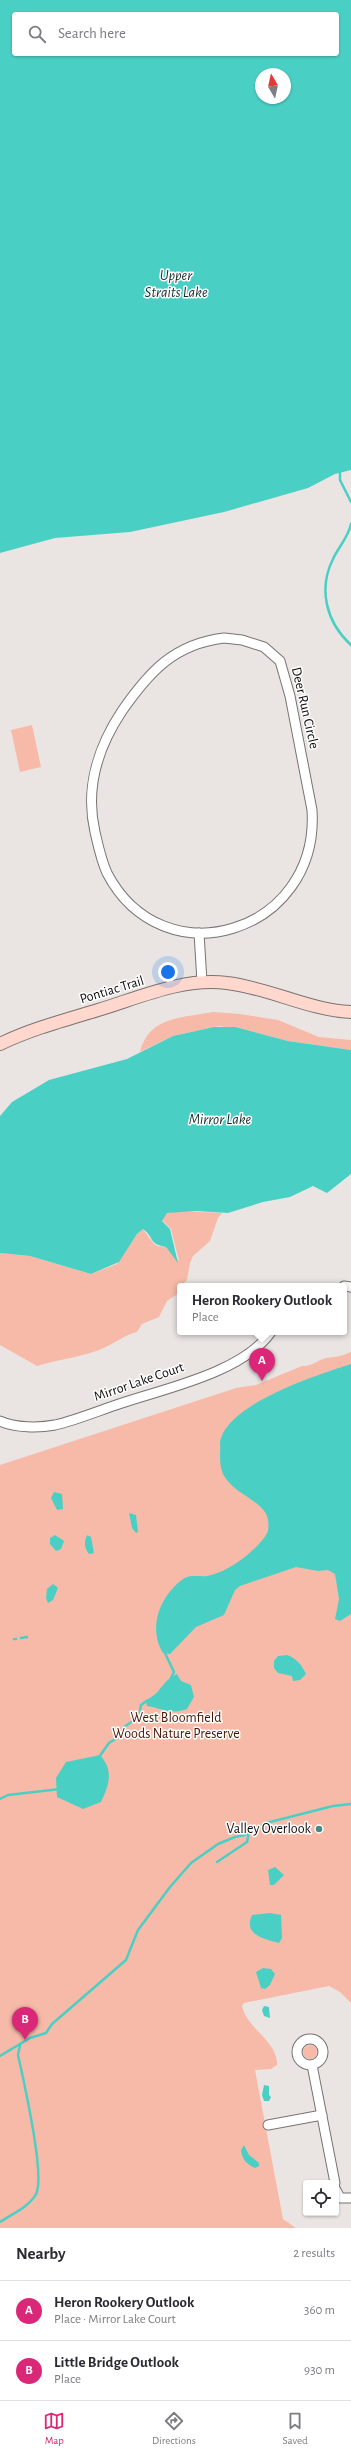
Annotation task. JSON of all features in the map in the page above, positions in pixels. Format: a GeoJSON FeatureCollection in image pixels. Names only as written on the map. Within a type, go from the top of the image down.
{"type":"FeatureCollection","features":[{"type":"Feature","properties":{"kind":"main road","name":"Pontiac Trail"},"geometry":{"type":"LineString","coordinates":[[0,1044],[26,1032],[184,985],[202,982],[227,983],[271,993],[316,1008],[351,1012]]}},
{"type":"Feature","properties":{"kind":"street","name":"Deer Run Circle"},"geometry":{"type":"LineString","coordinates":[[224,638],[242,640],[264,647],[280,661],[292,703],[312,810],[313,829],[310,848],[302,869],[293,885],[272,910],[254,921],[235,928],[199,933],[176,929],[154,920],[138,910],[120,892],[107,872],[99,851],[93,821],[93,790],[95,770],[102,746],[110,730],[132,697],[169,656],[204,640],[224,638]]}},
{"type":"Feature","properties":{"kind":"street"},"geometry":{"type":"LineString","coordinates":[[199,933],[202,982]]}},
{"type":"Feature","properties":{"kind":"street","name":"Mirror Lake Court"},"geometry":{"type":"LineString","coordinates":[[1,1423],[36,1426],[54,1425],[213,1372],[242,1358],[258,1347],[268,1335]]}},
{"type":"Feature","properties":{"kind":"street"},"geometry":{"type":"LineString","coordinates":[[312,2065],[334,2180]]}},
{"type":"Feature","properties":{"kind":"street"},"geometry":{"type":"LineString","coordinates":[[268,2125],[322,2115]]}},
{"type":"Feature","properties":{"kind":"street"},"geometry":{"type":"LineString","coordinates":[[339,2196],[340,2198],[351,2198]]}},
{"type":"Feature","properties":{"kind":"green space"},"geometry":{"type":"Polygon","coordinates":[[[32,725],[41,767],[20,772],[11,730],[32,725]]]}},
{"type":"Feature","properties":{"kind":"green space"},"geometry":{"type":"Polygon","coordinates":[[[213,1012],[240,1014],[278,1020],[319,1037],[351,1040],[351,1050],[288,1041],[246,1030],[219,1026],[173,1036],[140,1052],[144,1040],[151,1031],[159,1025],[179,1018],[213,1012]]]}},
{"type":"Feature","properties":{"kind":"green space"},"geometry":{"type":"Polygon","coordinates":[[[179,1211],[222,1213],[218,1218],[210,1241],[193,1256],[190,1263],[187,1280],[184,1283],[177,1283],[177,1294],[167,1301],[159,1317],[142,1324],[137,1332],[125,1336],[106,1347],[81,1356],[37,1366],[0,1345],[0,1253],[30,1256],[91,1274],[117,1264],[137,1234],[143,1229],[153,1243],[157,1246],[166,1247],[179,1261],[171,1229],[161,1219],[167,1213],[179,1211]]]}},
{"type":"Feature","properties":{"kind":"green space","name":"West Bloomfield Woods Nature Preserve"},"geometry":{"type":"Polygon","coordinates":[[[351,1352],[351,2003],[340,1992],[329,1986],[244,2003],[242,2006],[250,2022],[268,2042],[276,2057],[277,2065],[271,2069],[255,2070],[283,2219],[296,2228],[0,2228],[0,1465],[236,1388],[256,1385],[302,1366],[351,1352]]]}},
{"type":"Feature","properties":{"kind":"green space"},"geometry":{"type":"Polygon","coordinates":[[[307,2045],[313,2045],[317,2049],[317,2055],[313,2059],[307,2059],[303,2055],[303,2049],[307,2045]]]}},
{"type":"Feature","properties":{"kind":"water","name":"Upper Straits Lake"},"geometry":{"type":"Polygon","coordinates":[[[0,0],[351,0],[351,470],[335,474],[308,488],[224,512],[130,532],[55,538],[0,553],[0,0]]]}},
{"type":"Feature","properties":{"kind":"water","name":"Mirror Lake"},"geometry":{"type":"Polygon","coordinates":[[[214,1027],[235,1027],[288,1041],[351,1050],[351,1174],[327,1193],[313,1186],[290,1197],[263,1202],[228,1213],[196,1211],[167,1213],[162,1221],[170,1229],[178,1263],[166,1247],[156,1244],[143,1229],[137,1234],[119,1262],[91,1274],[30,1256],[0,1253],[0,1116],[12,1102],[49,1080],[127,1059],[173,1036],[214,1027]]]}},
{"type":"Feature","properties":{"kind":"water"},"geometry":{"type":"Polygon","coordinates":[[[351,1364],[351,1614],[340,1621],[335,1619],[339,1599],[335,1574],[328,1570],[318,1571],[296,1567],[240,1586],[235,1590],[224,1615],[196,1627],[170,1654],[163,1653],[158,1643],[156,1622],[168,1594],[186,1577],[215,1574],[240,1561],[261,1542],[268,1530],[268,1521],[265,1512],[255,1502],[232,1486],[223,1474],[220,1461],[220,1442],[229,1425],[242,1413],[258,1402],[278,1392],[318,1375],[351,1364]]]}},
{"type":"Feature","properties":{"kind":"water"},"geometry":{"type":"Polygon","coordinates":[[[54,1492],[62,1494],[63,1509],[57,1510],[51,1498],[54,1492]]]}},
{"type":"Feature","properties":{"kind":"water"},"geometry":{"type":"Polygon","coordinates":[[[129,1513],[136,1515],[138,1532],[136,1533],[132,1528],[129,1513]]]}},
{"type":"Feature","properties":{"kind":"water"},"geometry":{"type":"Polygon","coordinates":[[[55,1535],[64,1541],[61,1549],[56,1551],[50,1544],[50,1538],[55,1535]]]}},
{"type":"Feature","properties":{"kind":"water"},"geometry":{"type":"Polygon","coordinates":[[[87,1535],[91,1537],[94,1553],[89,1554],[85,1547],[87,1535]]]}},
{"type":"Feature","properties":{"kind":"water"},"geometry":{"type":"Polygon","coordinates":[[[53,1584],[58,1588],[53,1600],[48,1603],[46,1598],[47,1589],[53,1584]]]}},
{"type":"Feature","properties":{"kind":"water"},"geometry":{"type":"Polygon","coordinates":[[[287,1655],[301,1665],[306,1674],[300,1680],[293,1681],[292,1676],[278,1673],[274,1668],[274,1661],[278,1656],[287,1655]]]}},
{"type":"Feature","properties":{"kind":"water"},"geometry":{"type":"Polygon","coordinates":[[[177,1674],[181,1681],[191,1685],[194,1697],[187,1709],[181,1711],[167,1711],[147,1706],[146,1701],[156,1693],[168,1679],[177,1674]]]}},
{"type":"Feature","properties":{"kind":"water"},"geometry":{"type":"Polygon","coordinates":[[[100,1755],[109,1772],[108,1784],[101,1802],[83,1809],[57,1797],[56,1778],[66,1762],[100,1755]]]}},
{"type":"Feature","properties":{"kind":"water"},"geometry":{"type":"Polygon","coordinates":[[[275,1867],[284,1875],[274,1885],[270,1885],[268,1870],[275,1867]]]}},
{"type":"Feature","properties":{"kind":"water"},"geometry":{"type":"Polygon","coordinates":[[[270,1913],[281,1915],[282,1938],[279,1943],[261,1938],[253,1932],[250,1927],[252,1915],[270,1913]]]}},
{"type":"Feature","properties":{"kind":"water"},"geometry":{"type":"Polygon","coordinates":[[[263,1968],[271,1969],[275,1974],[270,1985],[265,1989],[261,1988],[256,1972],[263,1968]]]}},
{"type":"Feature","properties":{"kind":"water"},"geometry":{"type":"Polygon","coordinates":[[[264,2006],[269,2007],[270,2018],[264,2016],[262,2010],[264,2006]]]}},
{"type":"Feature","properties":{"kind":"water"},"geometry":{"type":"Polygon","coordinates":[[[264,2085],[269,2086],[269,2095],[271,2097],[269,2101],[264,2101],[262,2095],[264,2085]]]}},
{"type":"Feature","properties":{"kind":"water"},"geometry":{"type":"Polygon","coordinates":[[[244,2145],[249,2155],[259,2163],[259,2166],[255,2168],[245,2161],[241,2150],[244,2145]]]}},
{"type":"Feature","properties":{"kind":"waterway"},"geometry":{"type":"LineString","coordinates":[[340,472],[340,480],[351,502]]}},
{"type":"Feature","properties":{"kind":"waterway"},"geometry":{"type":"LineString","coordinates":[[351,524],[348,534],[335,554],[328,570],[326,582],[327,605],[330,616],[342,636],[351,645]]}},
{"type":"Feature","properties":{"kind":"waterway"},"geometry":{"type":"LineString","coordinates":[[21,1638],[27,1637]]}},
{"type":"Feature","properties":{"kind":"waterway"},"geometry":{"type":"LineString","coordinates":[[165,1653],[174,1672],[170,1680]]}},
{"type":"Feature","properties":{"kind":"waterway"},"geometry":{"type":"LineString","coordinates":[[99,1757],[109,1743],[119,1737],[124,1727],[139,1717],[141,1705],[148,1700]]}},
{"type":"Feature","properties":{"kind":"waterway"},"geometry":{"type":"LineString","coordinates":[[0,1799],[8,1795],[60,1789]]}},
{"type":"Feature","properties":{"kind":"waterway"},"geometry":{"type":"LineString","coordinates":[[0,2056],[30,2038],[46,2033],[52,2024],[126,1960],[138,1930],[170,1887],[191,1863],[218,1844],[235,1837],[245,1835],[266,1823],[333,1806],[351,1804]]}},
{"type":"Feature","properties":{"kind":"waterway"},"geometry":{"type":"LineString","coordinates":[[217,1862],[247,1842],[249,1832]]}},
{"type":"Feature","properties":{"kind":"waterway"},"geometry":{"type":"LineString","coordinates":[[23,2015],[29,2014]]}},
{"type":"Feature","properties":{"kind":"waterway"},"geometry":{"type":"LineString","coordinates":[[0,2222],[29,2203],[36,2194],[38,2184],[38,2168],[33,2126],[18,2055],[20,2045]]}},
{"type":"Feature","properties":{"kind":"place","name":"Heron Rookery Outlook"},"geometry":{"type":"Point","coordinates":[262,1381]}},
{"type":"Feature","properties":{"kind":"place","name":"Valley Overlook"},"geometry":{"type":"Point","coordinates":[319,1829]}},
{"type":"Feature","properties":{"kind":"place","name":"Little Bridge Outlook"},"geometry":{"type":"Point","coordinates":[25,2040]}}]}
